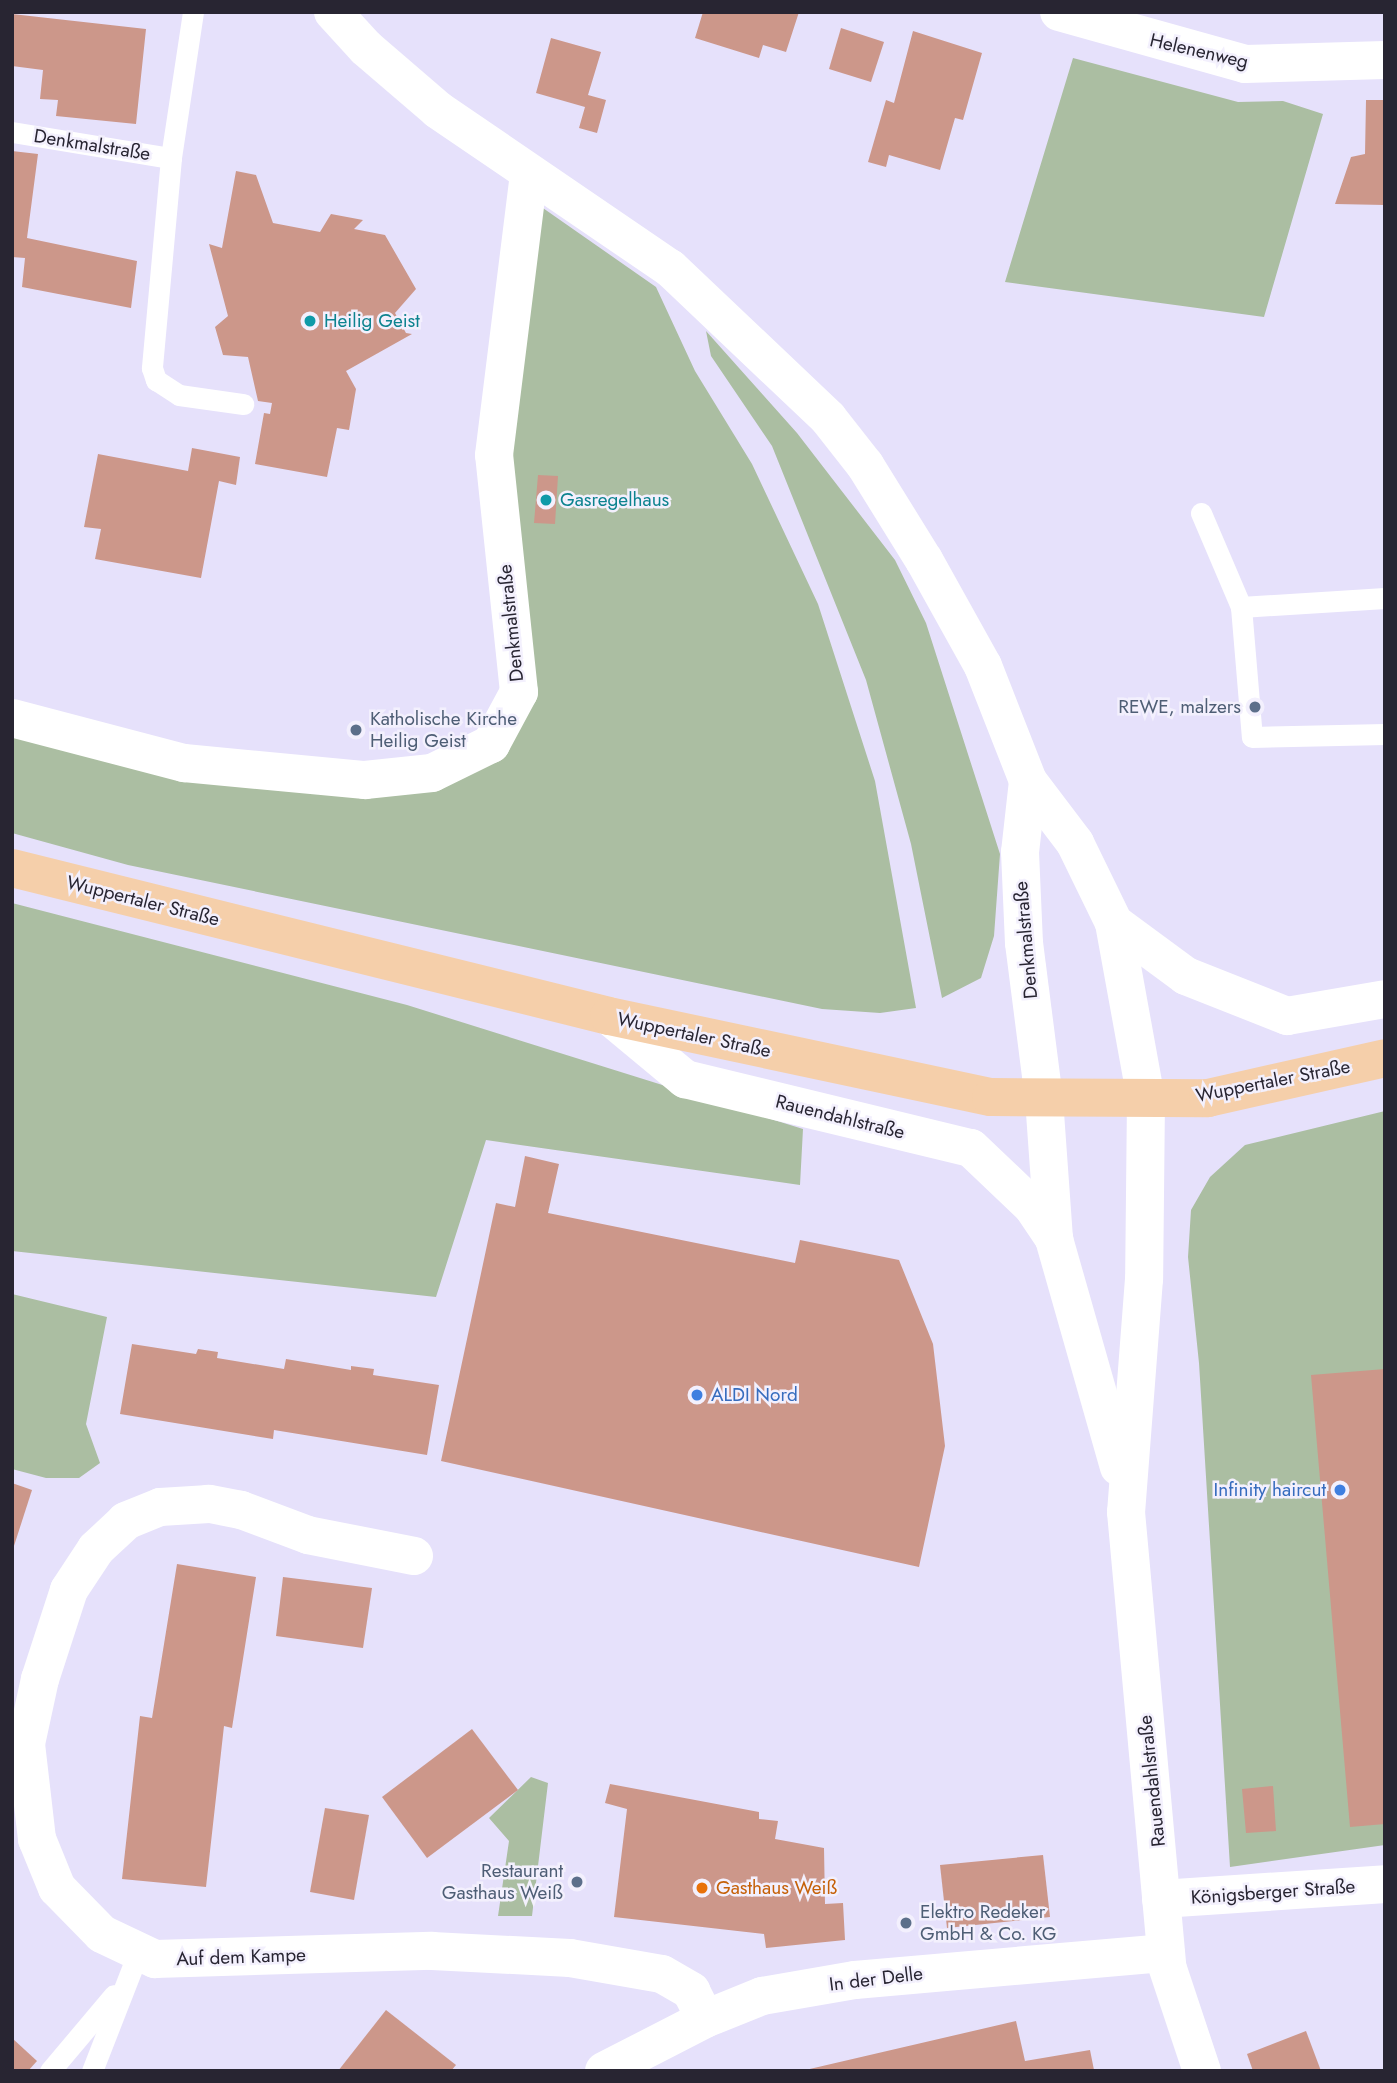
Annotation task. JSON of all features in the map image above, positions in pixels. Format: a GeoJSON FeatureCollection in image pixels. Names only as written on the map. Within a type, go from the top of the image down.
{"type":"FeatureCollection","features":[{"type":"Feature","properties":{"kind":"main road","name":"Wuppertaler Straße"},"geometry":{"type":"LineString","coordinates":[[12,868],[609,1016],[991,1097],[1208,1098],[1385,1058]]}},
{"type":"Feature","properties":{"kind":"street","name":"Denkmalstraße"},"geometry":{"type":"LineString","coordinates":[[333,12],[366,48],[438,110],[670,268],[828,418],[900,519],[970,643],[1028,781],[1075,843],[1114,923],[1146,1098]]}},
{"type":"Feature","properties":{"kind":"street","name":"Helenenweg"},"geometry":{"type":"LineString","coordinates":[[1059,12],[1245,64],[1385,60]]}},
{"type":"Feature","properties":{"kind":"street","name":"Denkmalstraße"},"geometry":{"type":"LineString","coordinates":[[12,718],[184,762],[365,780],[432,772],[492,744],[519,692],[494,455],[529,173]]}},
{"type":"Feature","properties":{"kind":"street","name":"Denkmalstraße"},"geometry":{"type":"LineString","coordinates":[[1028,781],[1020,852],[1023,930],[1044,1099]]}},
{"type":"Feature","properties":{"kind":"street","name":"Denkmalstraße"},"geometry":{"type":"LineString","coordinates":[[1114,923],[1186,976],[1287,1016],[1385,999]]}},
{"type":"Feature","properties":{"kind":"street","name":"Rauendahlstraße"},"geometry":{"type":"LineString","coordinates":[[609,1016],[685,1079],[971,1148],[1032,1206],[1054,1239]]}},
{"type":"Feature","properties":{"kind":"street","name":"Rauendahlstraße"},"geometry":{"type":"LineString","coordinates":[[1146,1098],[1144,1279],[1125,1486],[1166,1953],[1202,2071]]}},
{"type":"Feature","properties":{"kind":"street","name":"Rauendahlstraße"},"geometry":{"type":"LineString","coordinates":[[1044,1099],[1054,1239],[1125,1486]]}},
{"type":"Feature","properties":{"kind":"street","name":"Auf dem Kampe"},"geometry":{"type":"LineString","coordinates":[[414,1556],[292,1531],[241,1510],[181,1504],[126,1521],[80,1569],[54,1627],[26,1744],[29,1793],[37,1839],[57,1888],[102,1934],[130,1969],[155,1959],[191,1961],[376,1951],[570,1958],[662,1974],[691,1991],[705,2019]]}},
{"type":"Feature","properties":{"kind":"street","name":"Königsberger Straße"},"geometry":{"type":"LineString","coordinates":[[1161,1899],[1385,1884]]}},
{"type":"Feature","properties":{"kind":"street","name":"In der Delle"},"geometry":{"type":"LineString","coordinates":[[604,2071],[705,2019],[762,1996],[855,1980],[1166,1953]]}},
{"type":"Feature","properties":{"kind":"lane","name":"Denkmalstraße"},"geometry":{"type":"LineString","coordinates":[[193,12],[171,158],[152,368],[156,380],[179,395],[243,404]]}},
{"type":"Feature","properties":{"kind":"lane","name":"Denkmalstraße"},"geometry":{"type":"LineString","coordinates":[[12,132],[171,158]]}},
{"type":"Feature","properties":{"kind":"lane"},"geometry":{"type":"LineString","coordinates":[[1201,513],[1241,607],[1252,737],[1385,734]]}},
{"type":"Feature","properties":{"kind":"lane"},"geometry":{"type":"LineString","coordinates":[[1241,607],[1385,598]]}},
{"type":"Feature","properties":{"kind":"lane"},"geometry":{"type":"LineString","coordinates":[[50,2071],[130,1969]]}},
{"type":"Feature","properties":{"kind":"lane"},"geometry":{"type":"LineString","coordinates":[[92,2071],[130,1969]]}},
{"type":"Feature","properties":{"kind":"green space"},"geometry":{"type":"Polygon","coordinates":[[[1073,58],[1238,102],[1283,101],[1323,114],[1264,317],[1005,282],[1073,58]]]}},
{"type":"Feature","properties":{"kind":"green space"},"geometry":{"type":"Polygon","coordinates":[[[530,199],[656,287],[695,371],[752,464],[818,604],[875,781],[916,1008],[880,1013],[822,1009],[128,865],[12,833],[12,728],[432,779],[526,694],[501,457],[530,199]]]}},
{"type":"Feature","properties":{"kind":"green space"},"geometry":{"type":"Polygon","coordinates":[[[706,331],[797,433],[895,560],[926,623],[1000,854],[994,936],[981,978],[942,998],[911,844],[866,680],[772,446],[711,356],[706,331]]]}},
{"type":"Feature","properties":{"kind":"green space"},"geometry":{"type":"Polygon","coordinates":[[[12,903],[407,1005],[803,1129],[800,1185],[486,1140],[436,1297],[12,1251],[12,903]]]}},
{"type":"Feature","properties":{"kind":"green space"},"geometry":{"type":"Polygon","coordinates":[[[1385,1111],[1385,1845],[1230,1867],[1199,1363],[1188,1257],[1191,1210],[1210,1177],[1245,1145],[1385,1111]]]}},
{"type":"Feature","properties":{"kind":"green space"},"geometry":{"type":"Polygon","coordinates":[[[12,1294],[107,1317],[86,1424],[100,1463],[79,1478],[46,1478],[12,1469],[12,1294]]]}},
{"type":"Feature","properties":{"kind":"green space"},"geometry":{"type":"Polygon","coordinates":[[[531,1777],[548,1783],[532,1916],[498,1916],[509,1841],[489,1818],[531,1777]]]}},
{"type":"Feature","properties":{"kind":"building"},"geometry":{"type":"Polygon","coordinates":[[[703,12],[799,12],[786,52],[763,45],[759,58],[695,38],[703,12]]]}},
{"type":"Feature","properties":{"kind":"building"},"geometry":{"type":"Polygon","coordinates":[[[12,14],[146,29],[136,124],[56,116],[58,100],[40,99],[43,70],[12,66],[12,14]]]}},
{"type":"Feature","properties":{"kind":"building"},"geometry":{"type":"Polygon","coordinates":[[[841,28],[884,42],[871,82],[829,69],[841,28]]]}},
{"type":"Feature","properties":{"kind":"building"},"geometry":{"type":"Polygon","coordinates":[[[913,31],[982,53],[963,120],[955,118],[940,170],[889,155],[886,167],[868,162],[886,100],[894,103],[913,31]]]}},
{"type":"Feature","properties":{"kind":"building"},"geometry":{"type":"Polygon","coordinates":[[[551,38],[601,52],[588,95],[606,100],[597,133],[579,128],[585,107],[536,93],[551,38]]]}},
{"type":"Feature","properties":{"kind":"building"},"geometry":{"type":"Polygon","coordinates":[[[1366,100],[1385,100],[1385,205],[1335,204],[1351,157],[1365,154],[1366,100]]]}},
{"type":"Feature","properties":{"kind":"building"},"geometry":{"type":"Polygon","coordinates":[[[12,151],[38,154],[27,238],[137,261],[131,308],[22,287],[25,258],[12,257],[12,151]]]}},
{"type":"Feature","properties":{"kind":"building","name":"Heilig Geist"},"geometry":{"type":"Polygon","coordinates":[[[236,171],[256,175],[273,223],[320,232],[331,214],[363,220],[354,229],[385,235],[416,289],[395,313],[406,333],[412,334],[346,371],[356,389],[349,430],[337,428],[327,477],[255,464],[264,413],[270,414],[272,403],[258,401],[248,357],[223,355],[215,327],[228,316],[209,244],[222,248],[236,171]]]}},
{"type":"Feature","properties":{"kind":"building"},"geometry":{"type":"Polygon","coordinates":[[[192,448],[240,457],[236,485],[219,481],[201,578],[95,559],[101,529],[84,527],[98,454],[188,471],[192,448]]]}},
{"type":"Feature","properties":{"kind":"building","name":"Gasregelhaus"},"geometry":{"type":"Polygon","coordinates":[[[538,475],[558,476],[555,524],[534,523],[538,475]]]}},
{"type":"Feature","properties":{"kind":"building","name":"ALDI Nord"},"geometry":{"type":"Polygon","coordinates":[[[525,1156],[559,1164],[548,1213],[795,1263],[800,1240],[899,1260],[933,1344],[945,1446],[919,1567],[441,1461],[496,1203],[515,1207],[525,1156]]]}},
{"type":"Feature","properties":{"kind":"building"},"geometry":{"type":"Polygon","coordinates":[[[132,1344],[196,1354],[198,1349],[218,1352],[217,1358],[284,1369],[286,1359],[351,1370],[351,1366],[374,1369],[373,1375],[439,1385],[427,1455],[274,1430],[273,1439],[120,1414],[132,1344]]]}},
{"type":"Feature","properties":{"kind":"building"},"geometry":{"type":"Polygon","coordinates":[[[1385,1369],[1385,1824],[1350,1827],[1311,1375],[1385,1369]]]}},
{"type":"Feature","properties":{"kind":"building"},"geometry":{"type":"Polygon","coordinates":[[[12,1483],[32,1490],[13,1549],[12,1549],[12,1483]]]}},
{"type":"Feature","properties":{"kind":"building"},"geometry":{"type":"Polygon","coordinates":[[[177,1564],[256,1577],[232,1728],[224,1726],[206,1887],[122,1879],[140,1716],[152,1718],[177,1564]]]}},
{"type":"Feature","properties":{"kind":"building"},"geometry":{"type":"Polygon","coordinates":[[[283,1577],[372,1588],[363,1648],[276,1636],[283,1577]]]}},
{"type":"Feature","properties":{"kind":"building"},"geometry":{"type":"Polygon","coordinates":[[[472,1729],[518,1790],[427,1858],[382,1797],[472,1729]]]}},
{"type":"Feature","properties":{"kind":"building"},"geometry":{"type":"Polygon","coordinates":[[[610,1784],[759,1812],[759,1819],[778,1821],[775,1839],[824,1848],[825,1904],[843,1903],[845,1940],[766,1948],[764,1934],[614,1917],[627,1809],[605,1803],[610,1784]]]}},
{"type":"Feature","properties":{"kind":"building"},"geometry":{"type":"Polygon","coordinates":[[[1273,1786],[1276,1831],[1246,1833],[1242,1789],[1273,1786]]]}},
{"type":"Feature","properties":{"kind":"building"},"geometry":{"type":"Polygon","coordinates":[[[325,1808],[369,1815],[354,1900],[310,1892],[325,1808]]]}},
{"type":"Feature","properties":{"kind":"building"},"geometry":{"type":"Polygon","coordinates":[[[1043,1855],[1050,1917],[947,1928],[940,1865],[1043,1855]]]}},
{"type":"Feature","properties":{"kind":"building"},"geometry":{"type":"Polygon","coordinates":[[[386,2010],[456,2065],[451,2071],[338,2071],[386,2010]]]}},
{"type":"Feature","properties":{"kind":"building"},"geometry":{"type":"Polygon","coordinates":[[[1016,2021],[1025,2061],[1090,2050],[1094,2070],[801,2071],[1016,2021]]]}},
{"type":"Feature","properties":{"kind":"building"},"geometry":{"type":"Polygon","coordinates":[[[1306,2031],[1321,2071],[1253,2071],[1247,2054],[1306,2031]]]}},
{"type":"Feature","properties":{"kind":"building"},"geometry":{"type":"Polygon","coordinates":[[[12,2038],[37,2061],[28,2071],[12,2071],[12,2038]]]}},
{"type":"Feature","properties":{"kind":"place","name":"Heilig Geist"},"geometry":{"type":"Point","coordinates":[310,321]}},
{"type":"Feature","properties":{"kind":"place","name":"Gasregelhaus"},"geometry":{"type":"Point","coordinates":[546,500]}},
{"type":"Feature","properties":{"kind":"place","name":"REWE, malzers"},"geometry":{"type":"Point","coordinates":[1255,707]}},
{"type":"Feature","properties":{"kind":"place","name":"Katholische Kirche Heilig Geist"},"geometry":{"type":"Point","coordinates":[356,730]}},
{"type":"Feature","properties":{"kind":"place","name":"ALDI Nord"},"geometry":{"type":"Point","coordinates":[697,1395]}},
{"type":"Feature","properties":{"kind":"place","name":"Infinity haircut"},"geometry":{"type":"Point","coordinates":[1340,1490]}},
{"type":"Feature","properties":{"kind":"place","name":"Restaurant Gasthaus Weiß"},"geometry":{"type":"Point","coordinates":[577,1882]}},
{"type":"Feature","properties":{"kind":"place","name":"Gasthaus Weiß"},"geometry":{"type":"Point","coordinates":[702,1888]}},
{"type":"Feature","properties":{"kind":"place","name":"Elektro Redeker GmbH & Co. KG"},"geometry":{"type":"Point","coordinates":[906,1923]}}]}
